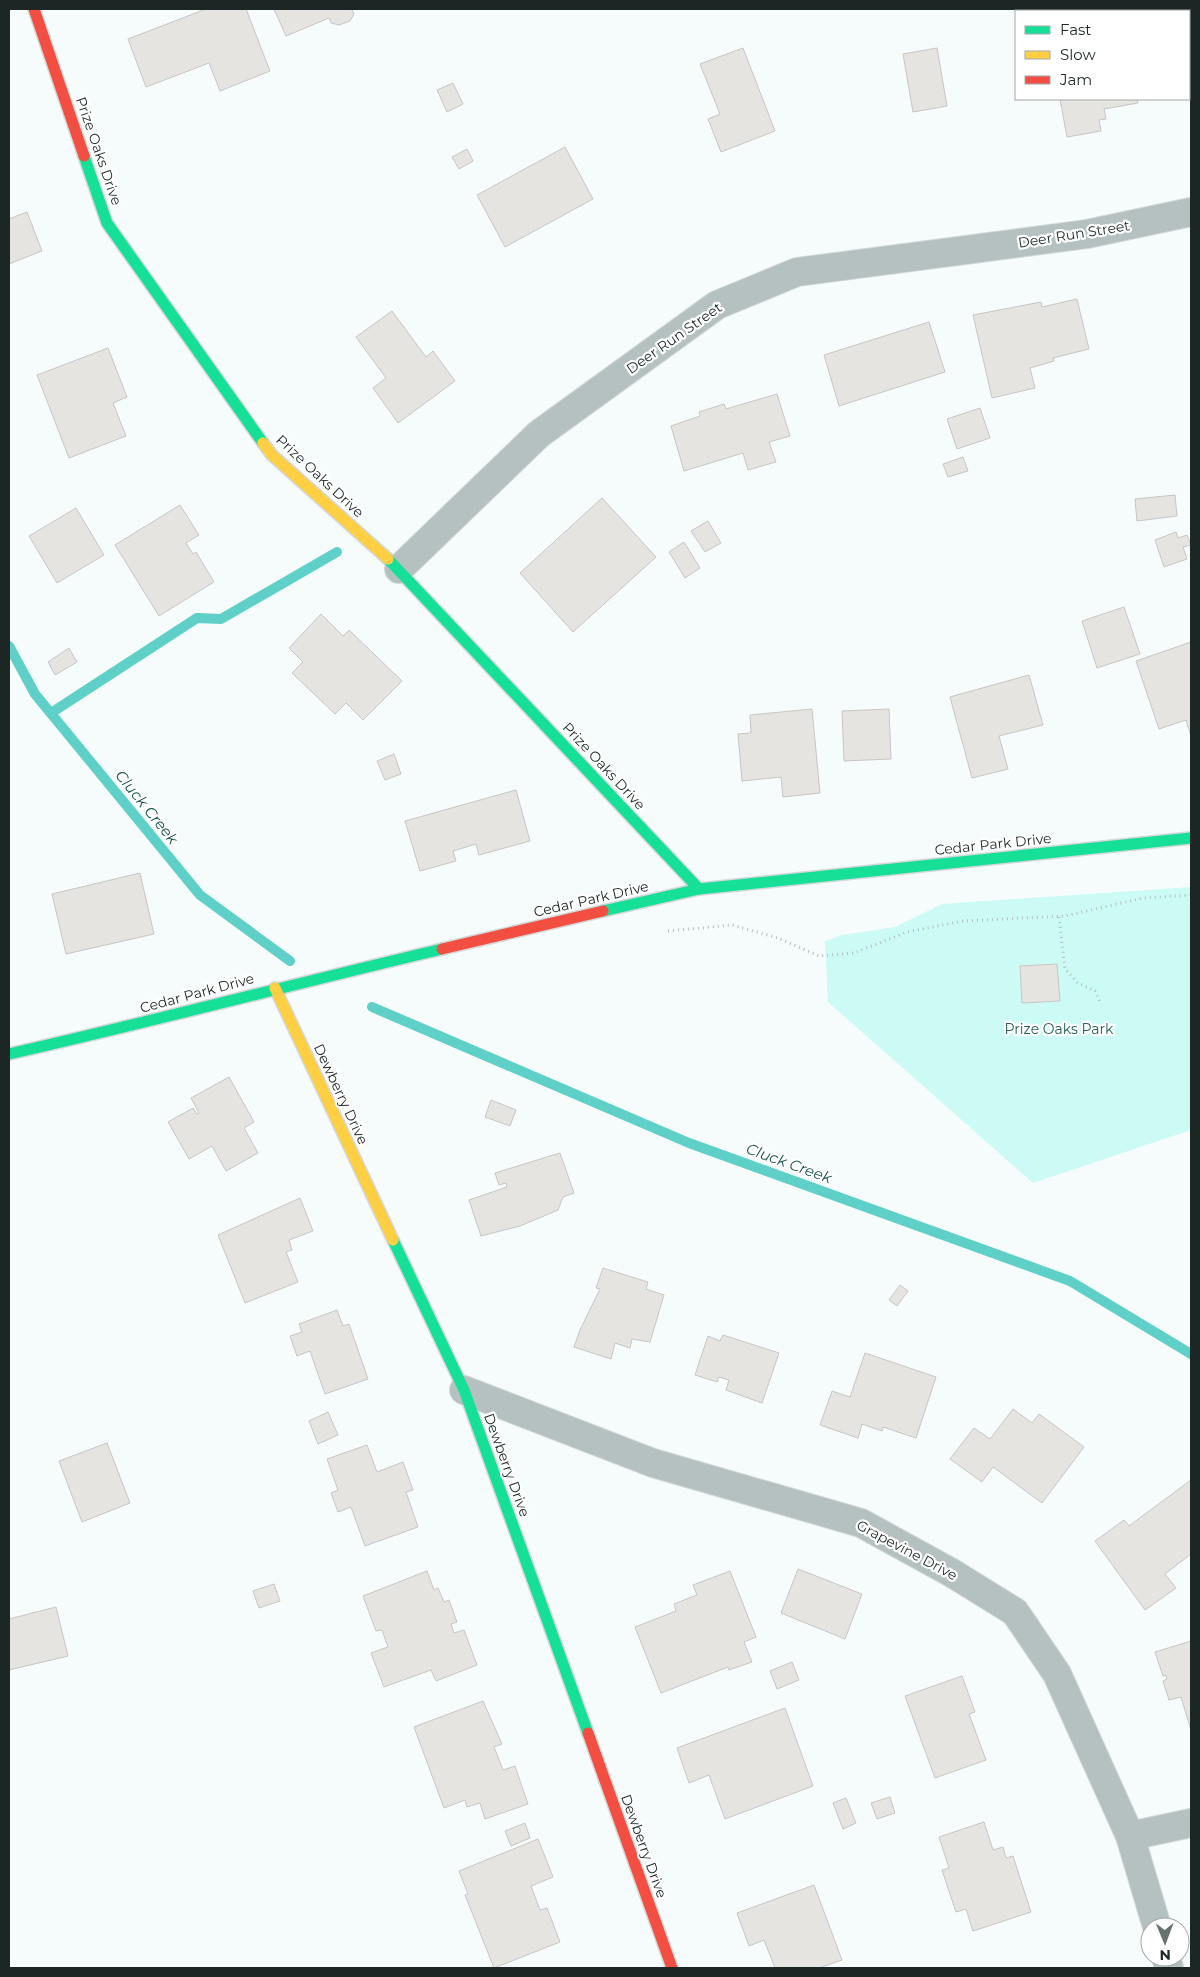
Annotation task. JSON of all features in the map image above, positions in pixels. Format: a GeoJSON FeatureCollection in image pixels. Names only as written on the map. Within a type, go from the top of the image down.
{"type":"FeatureCollection","features":[{"type":"Feature","properties":{"kind":"street","name":"Prize Oaks Drive"},"geometry":{"type":"LineString","coordinates":[[34,9],[107,223],[272,455],[399,569],[699,889]]}},
{"type":"Feature","properties":{"kind":"street","name":"Deer Run Street"},"geometry":{"type":"LineString","coordinates":[[399,569],[539,434],[717,305],[797,272],[1087,234],[1191,212]]}},
{"type":"Feature","properties":{"kind":"street","name":"Cedar Park Drive"},"geometry":{"type":"LineString","coordinates":[[9,1054],[124,1028],[275,988],[699,889],[1191,838]]}},
{"type":"Feature","properties":{"kind":"street","name":"Dewberry Drive"},"geometry":{"type":"LineString","coordinates":[[275,988],[464,1390],[672,1968]]}},
{"type":"Feature","properties":{"kind":"street","name":"Grapevine Drive"},"geometry":{"type":"LineString","coordinates":[[464,1390],[653,1463],[861,1523],[952,1573],[1015,1612],[1057,1674],[1130,1836],[1154,1917]]}},
{"type":"Feature","properties":{"kind":"street"},"geometry":{"type":"LineString","coordinates":[[1130,1836],[1191,1823]]}},
{"type":"Feature","properties":{"kind":"path"},"geometry":{"type":"LineString","coordinates":[[667,931],[732,925],[778,938],[819,956],[854,953],[907,932],[963,921],[1059,917],[1143,898],[1191,895]]}},
{"type":"Feature","properties":{"kind":"path"},"geometry":{"type":"LineString","coordinates":[[1059,917],[1065,969],[1078,983],[1094,991],[1101,1004]]}},
{"type":"Feature","properties":{"kind":"green space","name":"Prize Oaks Park"},"geometry":{"type":"Polygon","coordinates":[[[1191,887],[1191,1130],[1033,1183],[828,1002],[825,941],[842,935],[895,927],[942,904],[1191,887]]]}},
{"type":"Feature","properties":{"kind":"building"},"geometry":{"type":"Polygon","coordinates":[[[206,9],[246,9],[270,71],[220,91],[209,63],[146,87],[128,39],[206,9]]]}},
{"type":"Feature","properties":{"kind":"building"},"geometry":{"type":"Polygon","coordinates":[[[274,9],[355,9],[352,10],[354,14],[350,21],[339,25],[331,23],[329,18],[286,36],[274,9]]]}},
{"type":"Feature","properties":{"kind":"building"},"geometry":{"type":"Polygon","coordinates":[[[743,48],[775,131],[721,152],[708,119],[720,114],[700,64],[743,48]]]}},
{"type":"Feature","properties":{"kind":"building"},"geometry":{"type":"Polygon","coordinates":[[[937,48],[947,106],[913,112],[903,54],[937,48]]]}},
{"type":"Feature","properties":{"kind":"building"},"geometry":{"type":"Polygon","coordinates":[[[453,83],[463,104],[447,112],[437,90],[453,83]]]}},
{"type":"Feature","properties":{"kind":"building"},"geometry":{"type":"Polygon","coordinates":[[[1060,100],[1137,100],[1138,103],[1104,109],[1106,119],[1099,120],[1101,131],[1067,137],[1060,100]]]}},
{"type":"Feature","properties":{"kind":"building"},"geometry":{"type":"Polygon","coordinates":[[[565,147],[593,199],[505,247],[477,195],[565,147]]]}},
{"type":"Feature","properties":{"kind":"building"},"geometry":{"type":"Polygon","coordinates":[[[467,149],[473,161],[459,169],[452,157],[467,149]]]}},
{"type":"Feature","properties":{"kind":"building"},"geometry":{"type":"Polygon","coordinates":[[[27,212],[42,251],[9,264],[9,219],[27,212]]]}},
{"type":"Feature","properties":{"kind":"building"},"geometry":{"type":"Polygon","coordinates":[[[1077,299],[1089,349],[1053,358],[1054,361],[1030,368],[1035,388],[992,398],[973,315],[1041,302],[1042,307],[1077,299]]]}},
{"type":"Feature","properties":{"kind":"building"},"geometry":{"type":"Polygon","coordinates":[[[392,311],[426,357],[433,351],[455,381],[398,423],[373,388],[386,378],[356,337],[392,311]]]}},
{"type":"Feature","properties":{"kind":"building"},"geometry":{"type":"Polygon","coordinates":[[[929,322],[945,372],[839,406],[824,355],[929,322]]]}},
{"type":"Feature","properties":{"kind":"building"},"geometry":{"type":"Polygon","coordinates":[[[108,348],[127,397],[113,403],[126,436],[69,458],[37,375],[108,348]]]}},
{"type":"Feature","properties":{"kind":"building"},"geometry":{"type":"Polygon","coordinates":[[[777,394],[790,436],[769,442],[776,462],[748,470],[743,453],[684,471],[671,426],[700,416],[699,412],[724,404],[726,409],[777,394]]]}},
{"type":"Feature","properties":{"kind":"building"},"geometry":{"type":"Polygon","coordinates":[[[980,408],[990,438],[957,449],[947,419],[980,408]]]}},
{"type":"Feature","properties":{"kind":"building"},"geometry":{"type":"Polygon","coordinates":[[[963,457],[968,471],[948,477],[943,464],[963,457]]]}},
{"type":"Feature","properties":{"kind":"building"},"geometry":{"type":"Polygon","coordinates":[[[1175,495],[1177,516],[1137,521],[1135,499],[1175,495]]]}},
{"type":"Feature","properties":{"kind":"building"},"geometry":{"type":"Polygon","coordinates":[[[602,498],[656,557],[573,632],[520,573],[602,498]]]}},
{"type":"Feature","properties":{"kind":"building"},"geometry":{"type":"Polygon","coordinates":[[[180,505],[199,535],[186,543],[193,554],[196,552],[214,582],[159,616],[115,545],[180,505]]]}},
{"type":"Feature","properties":{"kind":"building"},"geometry":{"type":"Polygon","coordinates":[[[76,508],[104,555],[57,583],[29,536],[76,508]]]}},
{"type":"Feature","properties":{"kind":"building"},"geometry":{"type":"Polygon","coordinates":[[[708,521],[721,543],[705,552],[691,531],[708,521]]]}},
{"type":"Feature","properties":{"kind":"building"},"geometry":{"type":"Polygon","coordinates":[[[1176,532],[1178,538],[1187,535],[1191,545],[1183,547],[1187,559],[1164,567],[1155,540],[1176,532]]]}},
{"type":"Feature","properties":{"kind":"building"},"geometry":{"type":"Polygon","coordinates":[[[684,542],[700,568],[685,578],[669,552],[684,542]]]}},
{"type":"Feature","properties":{"kind":"building"},"geometry":{"type":"Polygon","coordinates":[[[1124,607],[1140,654],[1097,668],[1082,621],[1124,607]]]}},
{"type":"Feature","properties":{"kind":"building"},"geometry":{"type":"Polygon","coordinates":[[[321,614],[343,636],[349,630],[402,681],[363,720],[346,703],[335,714],[292,673],[303,662],[289,648],[321,614]]]}},
{"type":"Feature","properties":{"kind":"building"},"geometry":{"type":"Polygon","coordinates":[[[1191,642],[1191,736],[1186,720],[1159,729],[1136,661],[1191,642]]]}},
{"type":"Feature","properties":{"kind":"building"},"geometry":{"type":"Polygon","coordinates":[[[69,648],[77,662],[55,675],[48,662],[69,648]]]}},
{"type":"Feature","properties":{"kind":"building"},"geometry":{"type":"Polygon","coordinates":[[[1029,675],[1043,725],[999,736],[1008,769],[972,778],[950,697],[1029,675]]]}},
{"type":"Feature","properties":{"kind":"building"},"geometry":{"type":"Polygon","coordinates":[[[812,709],[820,793],[783,797],[781,777],[742,781],[738,734],[751,733],[750,715],[812,709]]]}},
{"type":"Feature","properties":{"kind":"building"},"geometry":{"type":"Polygon","coordinates":[[[889,709],[891,759],[844,761],[842,711],[889,709]]]}},
{"type":"Feature","properties":{"kind":"building"},"geometry":{"type":"Polygon","coordinates":[[[394,754],[401,774],[385,780],[377,761],[394,754]]]}},
{"type":"Feature","properties":{"kind":"building"},"geometry":{"type":"Polygon","coordinates":[[[516,790],[530,841],[479,855],[476,844],[453,851],[456,861],[420,871],[405,821],[516,790]]]}},
{"type":"Feature","properties":{"kind":"building"},"geometry":{"type":"Polygon","coordinates":[[[140,873],[154,934],[66,954],[52,894],[140,873]]]}},
{"type":"Feature","properties":{"kind":"building"},"geometry":{"type":"Polygon","coordinates":[[[1057,964],[1060,1001],[1022,1003],[1020,966],[1057,964]]]}},
{"type":"Feature","properties":{"kind":"building"},"geometry":{"type":"Polygon","coordinates":[[[229,1077],[254,1122],[244,1128],[258,1153],[226,1171],[212,1146],[189,1159],[168,1122],[193,1108],[197,1114],[199,1113],[191,1098],[229,1077]]]}},
{"type":"Feature","properties":{"kind":"building"},"geometry":{"type":"Polygon","coordinates":[[[491,1100],[516,1110],[510,1126],[485,1117],[491,1100]]]}},
{"type":"Feature","properties":{"kind":"building"},"geometry":{"type":"Polygon","coordinates":[[[560,1153],[574,1193],[563,1197],[558,1210],[520,1226],[481,1236],[469,1200],[507,1187],[506,1183],[499,1185],[495,1173],[560,1153]]]}},
{"type":"Feature","properties":{"kind":"building"},"geometry":{"type":"Polygon","coordinates":[[[300,1198],[313,1231],[289,1240],[292,1250],[286,1252],[298,1282],[245,1303],[218,1235],[300,1198]]]}},
{"type":"Feature","properties":{"kind":"building"},"geometry":{"type":"Polygon","coordinates":[[[603,1268],[648,1282],[646,1289],[664,1295],[650,1342],[632,1339],[630,1348],[615,1343],[611,1359],[574,1347],[600,1289],[596,1288],[603,1268]]]}},
{"type":"Feature","properties":{"kind":"building"},"geometry":{"type":"Polygon","coordinates":[[[900,1285],[908,1291],[897,1306],[889,1300],[900,1285]]]}},
{"type":"Feature","properties":{"kind":"building"},"geometry":{"type":"Polygon","coordinates":[[[337,1310],[343,1326],[349,1324],[368,1379],[325,1394],[310,1351],[297,1356],[290,1336],[302,1332],[299,1324],[337,1310]]]}},
{"type":"Feature","properties":{"kind":"building"},"geometry":{"type":"Polygon","coordinates":[[[723,1335],[779,1353],[762,1403],[726,1390],[729,1380],[719,1377],[717,1382],[695,1375],[708,1336],[720,1341],[723,1335]]]}},
{"type":"Feature","properties":{"kind":"building"},"geometry":{"type":"Polygon","coordinates":[[[865,1353],[936,1377],[916,1438],[883,1427],[882,1431],[862,1424],[858,1438],[820,1425],[832,1391],[850,1397],[865,1353]]]}},
{"type":"Feature","properties":{"kind":"building"},"geometry":{"type":"Polygon","coordinates":[[[1013,1409],[1032,1423],[1039,1414],[1084,1447],[1042,1503],[993,1467],[982,1482],[950,1459],[974,1428],[990,1439],[1013,1409]]]}},
{"type":"Feature","properties":{"kind":"building"},"geometry":{"type":"Polygon","coordinates":[[[328,1412],[338,1435],[318,1444],[309,1421],[328,1412]]]}},
{"type":"Feature","properties":{"kind":"building"},"geometry":{"type":"Polygon","coordinates":[[[107,1443],[130,1503],[82,1522],[59,1461],[107,1443]]]}},
{"type":"Feature","properties":{"kind":"building"},"geometry":{"type":"Polygon","coordinates":[[[367,1445],[377,1472],[403,1462],[413,1490],[406,1492],[418,1527],[365,1546],[351,1507],[338,1512],[331,1493],[338,1490],[327,1459],[367,1445]]]}},
{"type":"Feature","properties":{"kind":"building"},"geometry":{"type":"Polygon","coordinates":[[[1191,1480],[1191,1554],[1165,1574],[1176,1588],[1145,1610],[1095,1541],[1124,1520],[1129,1526],[1191,1480]]]}},
{"type":"Feature","properties":{"kind":"building"},"geometry":{"type":"Polygon","coordinates":[[[798,1569],[862,1594],[845,1639],[781,1613],[798,1569]]]}},
{"type":"Feature","properties":{"kind":"building"},"geometry":{"type":"Polygon","coordinates":[[[427,1571],[434,1590],[438,1588],[444,1602],[449,1600],[457,1622],[451,1624],[454,1633],[464,1630],[477,1665],[436,1681],[431,1670],[384,1687],[371,1653],[388,1647],[382,1630],[376,1631],[363,1596],[427,1571]]]}},
{"type":"Feature","properties":{"kind":"building"},"geometry":{"type":"Polygon","coordinates":[[[730,1571],[756,1637],[744,1642],[752,1662],[729,1670],[728,1667],[661,1693],[635,1627],[676,1611],[674,1604],[697,1595],[693,1585],[730,1571]]]}},
{"type":"Feature","properties":{"kind":"building"},"geometry":{"type":"Polygon","coordinates":[[[274,1584],[280,1601],[259,1608],[253,1591],[274,1584]]]}},
{"type":"Feature","properties":{"kind":"building"},"geometry":{"type":"Polygon","coordinates":[[[56,1607],[68,1656],[9,1670],[9,1619],[56,1607]]]}},
{"type":"Feature","properties":{"kind":"building"},"geometry":{"type":"Polygon","coordinates":[[[1191,1641],[1191,1730],[1181,1697],[1169,1700],[1163,1681],[1167,1679],[1166,1675],[1163,1676],[1155,1652],[1191,1641]]]}},
{"type":"Feature","properties":{"kind":"building"},"geometry":{"type":"Polygon","coordinates":[[[792,1662],[799,1680],[777,1689],[770,1671],[792,1662]]]}},
{"type":"Feature","properties":{"kind":"building"},"geometry":{"type":"Polygon","coordinates":[[[962,1676],[975,1712],[969,1714],[986,1760],[935,1778],[905,1696],[962,1676]]]}},
{"type":"Feature","properties":{"kind":"building"},"geometry":{"type":"Polygon","coordinates":[[[483,1701],[502,1744],[494,1747],[503,1770],[515,1766],[528,1804],[485,1819],[480,1803],[467,1807],[465,1800],[444,1808],[414,1727],[483,1701]]]}},
{"type":"Feature","properties":{"kind":"building"},"geometry":{"type":"Polygon","coordinates":[[[785,1708],[813,1786],[725,1819],[709,1775],[689,1783],[677,1748],[785,1708]]]}},
{"type":"Feature","properties":{"kind":"building"},"geometry":{"type":"Polygon","coordinates":[[[890,1797],[895,1813],[877,1819],[871,1803],[890,1797]]]}},
{"type":"Feature","properties":{"kind":"building"},"geometry":{"type":"Polygon","coordinates":[[[846,1798],[856,1823],[843,1829],[833,1803],[846,1798]]]}},
{"type":"Feature","properties":{"kind":"building"},"geometry":{"type":"Polygon","coordinates":[[[984,1822],[993,1850],[1003,1847],[1006,1858],[1013,1856],[1031,1912],[973,1931],[966,1909],[956,1912],[942,1870],[949,1868],[939,1837],[984,1822]]]}},
{"type":"Feature","properties":{"kind":"building"},"geometry":{"type":"Polygon","coordinates":[[[525,1823],[530,1838],[511,1846],[505,1831],[525,1823]]]}},
{"type":"Feature","properties":{"kind":"building"},"geometry":{"type":"Polygon","coordinates":[[[538,1839],[553,1877],[531,1886],[540,1910],[547,1908],[560,1942],[494,1968],[465,1895],[468,1894],[459,1871],[538,1839]]]}},
{"type":"Feature","properties":{"kind":"building"},"geometry":{"type":"Polygon","coordinates":[[[814,1885],[842,1960],[819,1968],[775,1968],[764,1940],[749,1946],[737,1913],[814,1885]]]}},
{"type":"Feature","properties":{"kind":"waterway"},"geometry":{"type":"LineString","coordinates":[[51,713],[197,618],[221,619],[337,552]]}},
{"type":"Feature","properties":{"kind":"waterway","name":"Cluck Creek"},"geometry":{"type":"LineString","coordinates":[[9,646],[35,694],[200,895],[290,961]]}},
{"type":"Feature","properties":{"kind":"waterway","name":"Cluck Creek"},"geometry":{"type":"LineString","coordinates":[[372,1007],[689,1143],[1070,1281],[1191,1354]]}},
{"type":"Feature","properties":{"kind":"traffic: fast"},"geometry":{"type":"LineString","coordinates":[[84,156],[107,223],[263,443]]}},
{"type":"Feature","properties":{"kind":"traffic: fast"},"geometry":{"type":"LineString","coordinates":[[388,559],[699,889]]}},
{"type":"Feature","properties":{"kind":"traffic: fast"},"geometry":{"type":"LineString","coordinates":[[603,911],[699,889],[1191,838]]}},
{"type":"Feature","properties":{"kind":"traffic: fast"},"geometry":{"type":"LineString","coordinates":[[9,1054],[442,949]]}},
{"type":"Feature","properties":{"kind":"traffic: fast"},"geometry":{"type":"LineString","coordinates":[[393,1240],[464,1390],[588,1733]]}},
{"type":"Feature","properties":{"kind":"traffic: slow"},"geometry":{"type":"LineString","coordinates":[[263,443],[272,455],[388,559]]}},
{"type":"Feature","properties":{"kind":"traffic: slow"},"geometry":{"type":"LineString","coordinates":[[275,988],[393,1240]]}},
{"type":"Feature","properties":{"kind":"traffic: jam"},"geometry":{"type":"LineString","coordinates":[[34,9],[84,156]]}},
{"type":"Feature","properties":{"kind":"traffic: jam"},"geometry":{"type":"LineString","coordinates":[[442,949],[603,911]]}},
{"type":"Feature","properties":{"kind":"traffic: jam"},"geometry":{"type":"LineString","coordinates":[[588,1733],[672,1968]]}}]}
